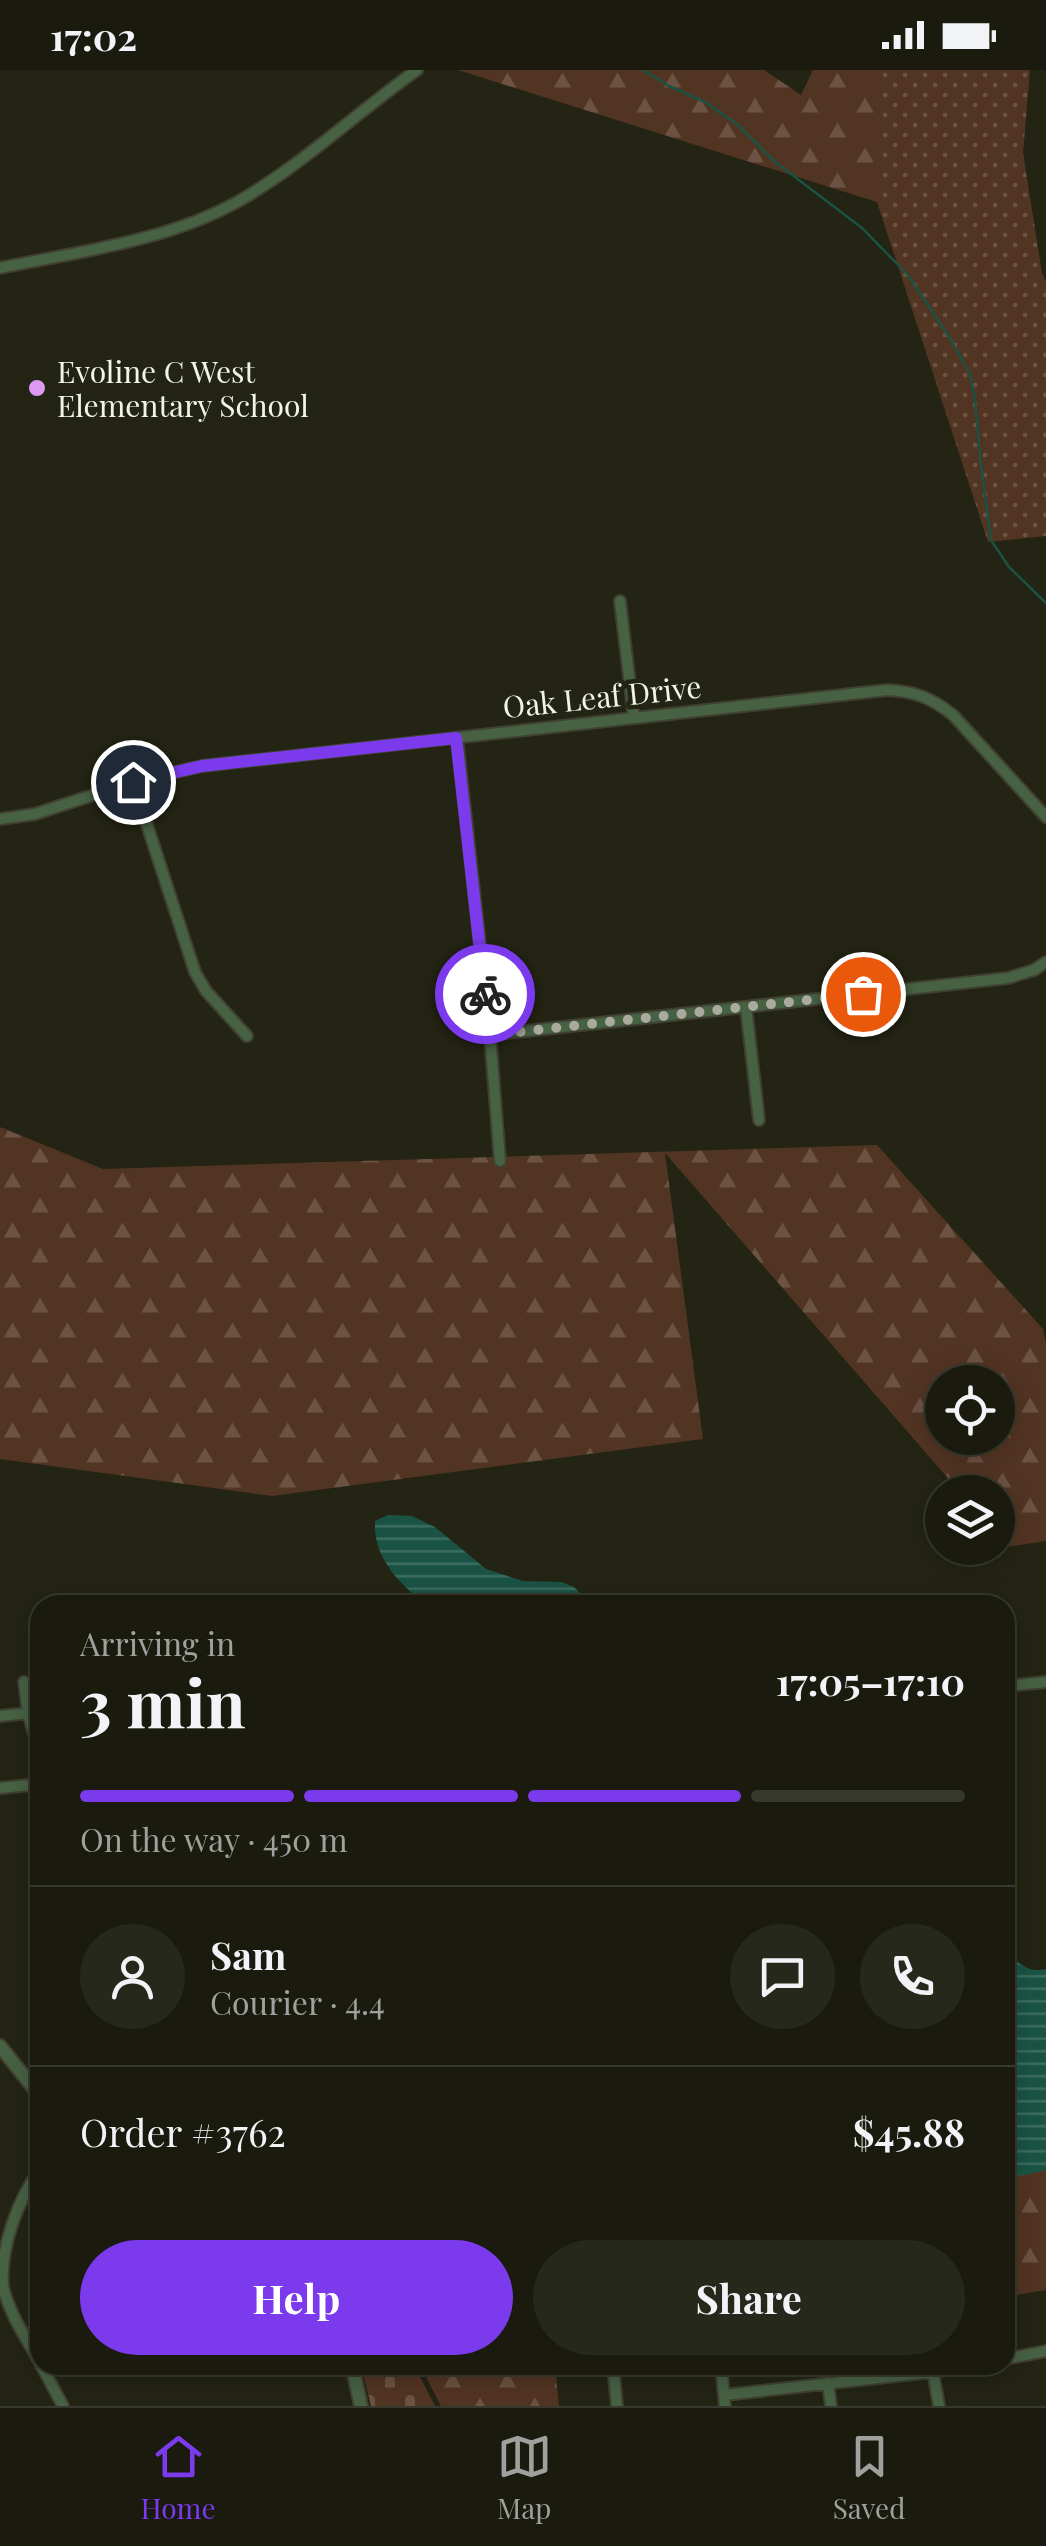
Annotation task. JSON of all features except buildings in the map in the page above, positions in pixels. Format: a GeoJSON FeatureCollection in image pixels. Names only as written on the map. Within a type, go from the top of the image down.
{"type":"FeatureCollection","features":[{"type":"Feature","properties":{"kind":"street"},"geometry":{"type":"LineString","coordinates":[[0,268],[169,230],[233,204],[267,184],[417,70]]}},
{"type":"Feature","properties":{"kind":"street"},"geometry":{"type":"LineString","coordinates":[[620,601],[634,718]]}},
{"type":"Feature","properties":{"kind":"street","name":"Oak Leaf Drive"},"geometry":{"type":"LineString","coordinates":[[0,819],[36,814],[133,782],[202,766],[887,690],[904,690],[938,703],[1046,817]]}},
{"type":"Feature","properties":{"kind":"street"},"geometry":{"type":"LineString","coordinates":[[456,738],[490,1035],[500,1161]]}},
{"type":"Feature","properties":{"kind":"street"},"geometry":{"type":"LineString","coordinates":[[133,782],[195,972],[206,991],[247,1036]]}},
{"type":"Feature","properties":{"kind":"street"},"geometry":{"type":"LineString","coordinates":[[490,1035],[1008,978],[1046,962]]}},
{"type":"Feature","properties":{"kind":"street"},"geometry":{"type":"LineString","coordinates":[[746,1006],[759,1120]]}},
{"type":"Feature","properties":{"kind":"street"},"geometry":{"type":"LineString","coordinates":[[24,1682],[30,1721]]}},
{"type":"Feature","properties":{"kind":"street"},"geometry":{"type":"LineString","coordinates":[[1015,1685],[1046,1682]]}},
{"type":"Feature","properties":{"kind":"street"},"geometry":{"type":"LineString","coordinates":[[0,1716],[28,1714]]}},
{"type":"Feature","properties":{"kind":"street"},"geometry":{"type":"LineString","coordinates":[[0,1788],[30,1785]]}},
{"type":"Feature","properties":{"kind":"street"},"geometry":{"type":"LineString","coordinates":[[0,2046],[30,2084]]}},
{"type":"Feature","properties":{"kind":"street"},"geometry":{"type":"LineString","coordinates":[[30,2184],[5,2221],[2,2282],[11,2310],[30,2345]]}},
{"type":"Feature","properties":{"kind":"street"},"geometry":{"type":"LineString","coordinates":[[1015,2357],[1046,2351]]}},
{"type":"Feature","properties":{"kind":"street"},"geometry":{"type":"LineString","coordinates":[[46,2375],[63,2406]]}},
{"type":"Feature","properties":{"kind":"street"},"geometry":{"type":"LineString","coordinates":[[354,2375],[361,2406]]}},
{"type":"Feature","properties":{"kind":"street"},"geometry":{"type":"LineString","coordinates":[[614,2375],[617,2406]]}},
{"type":"Feature","properties":{"kind":"street"},"geometry":{"type":"LineString","coordinates":[[722,2375],[725,2400],[904,2375]]}},
{"type":"Feature","properties":{"kind":"street"},"geometry":{"type":"LineString","coordinates":[[934,2375],[939,2406]]}},
{"type":"Feature","properties":{"kind":"street"},"geometry":{"type":"LineString","coordinates":[[828,2383],[831,2406]]}},
{"type":"Feature","properties":{"kind":"green space"},"geometry":{"type":"Polygon","coordinates":[[[458,70],[764,70],[801,95],[813,70],[877,70],[877,202],[458,70]]]}},
{"type":"Feature","properties":{"kind":"green space"},"geometry":{"type":"Polygon","coordinates":[[[877,70],[1030,70],[1023,153],[1046,282],[1046,536],[988,542],[877,202],[877,70]]]}},
{"type":"Feature","properties":{"kind":"green space"},"geometry":{"type":"Polygon","coordinates":[[[0,1127],[103,1169],[877,1145],[1043,1329],[1046,1343],[1046,1541],[1015,1546],[1015,1475],[945,1475],[928,1455],[1015,1455],[1015,1365],[925,1365],[925,1452],[665,1153],[703,1439],[272,1496],[0,1459],[0,1127]]]}},
{"type":"Feature","properties":{"kind":"green space"},"geometry":{"type":"Polygon","coordinates":[[[1046,2167],[1046,2290],[1015,2295],[1015,2170],[1046,2167]]]}},
{"type":"Feature","properties":{"kind":"green space"},"geometry":{"type":"Polygon","coordinates":[[[363,2375],[419,2375],[435,2406],[371,2406],[363,2375]]]}},
{"type":"Feature","properties":{"kind":"green space"},"geometry":{"type":"Polygon","coordinates":[[[425,2375],[556,2375],[559,2406],[441,2406],[425,2375]]]}},
{"type":"Feature","properties":{"kind":"water"},"geometry":{"type":"Polygon","coordinates":[[[388,1515],[412,1516],[435,1527],[486,1569],[523,1581],[562,1582],[582,1595],[415,1595],[383,1558],[375,1521],[388,1515]]]}},
{"type":"Feature","properties":{"kind":"water"},"geometry":{"type":"Polygon","coordinates":[[[1015,1961],[1033,1970],[1046,1969],[1046,2170],[1015,2176],[1015,1961]]]}},
{"type":"Feature","properties":{"kind":"waterway"},"geometry":{"type":"LineString","coordinates":[[643,70],[705,102],[737,124],[774,161],[862,228],[908,275],[970,374],[991,540],[1009,567],[1046,603]]}},
{"type":"Feature","properties":{"kind":"way so far"},"geometry":{"type":"LineString","coordinates":[[485,994],[490,1035],[863,994]]}},
{"type":"Feature","properties":{"kind":"place","name":"Evoline C West Elementary School"},"geometry":{"type":"Point","coordinates":[37,388]}},
{"type":"Feature","properties":{"kind":"route"},"geometry":{"type":"LineString","coordinates":[[133,782],[202,766],[456,738],[485,994]]}}]}
